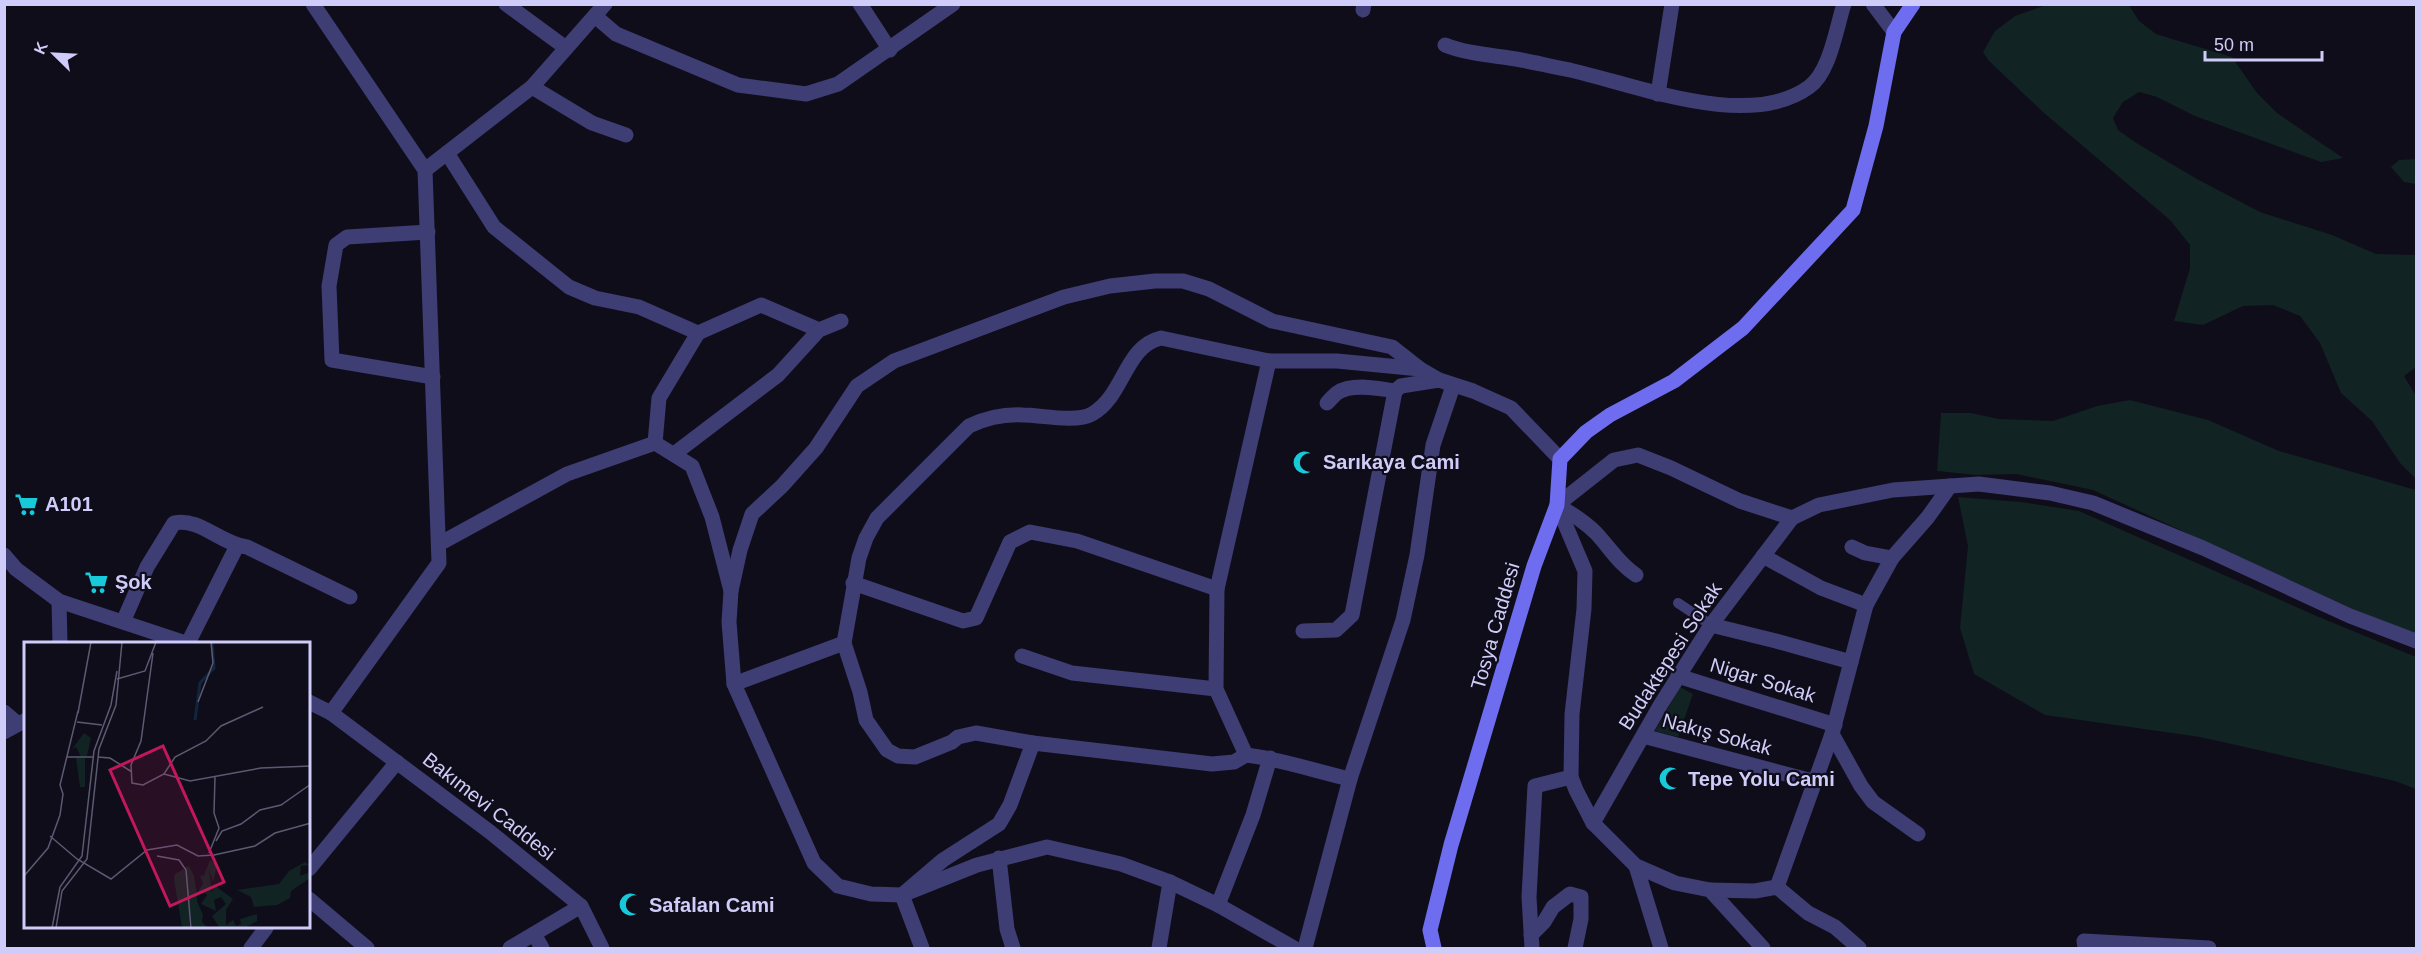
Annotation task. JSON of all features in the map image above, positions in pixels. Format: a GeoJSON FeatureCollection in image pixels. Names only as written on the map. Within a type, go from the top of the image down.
{"type":"FeatureCollection","features":[{"type":"Feature","properties":{"kind":"main road"},"geometry":{"type":"LineString","coordinates":[[1560,459],[1586,432],[1610,415],[1674,381],[1743,327],[1852,210],[1876,126],[1894,32],[1913,4]]}},
{"type":"Feature","properties":{"kind":"main road","name":"Tosya Caddesi"},"geometry":{"type":"LineString","coordinates":[[1434,948],[1426,932],[1534,566],[1557,505],[1560,459]]}},
{"type":"Feature","properties":{"kind":"street"},"geometry":{"type":"LineString","coordinates":[[313,4],[425,170],[439,544],[439,563],[331,713]]}},
{"type":"Feature","properties":{"kind":"street"},"geometry":{"type":"LineString","coordinates":[[506,4],[566,48]]}},
{"type":"Feature","properties":{"kind":"street"},"geometry":{"type":"LineString","coordinates":[[425,170],[532,87],[605,4]]}},
{"type":"Feature","properties":{"kind":"street"},"geometry":{"type":"LineString","coordinates":[[860,4],[890,50]]}},
{"type":"Feature","properties":{"kind":"street"},"geometry":{"type":"LineString","coordinates":[[595,16],[616,34],[738,85],[806,94],[838,84],[953,4]]}},
{"type":"Feature","properties":{"kind":"street"},"geometry":{"type":"LineString","coordinates":[[1658,94],[1672,4]]}},
{"type":"Feature","properties":{"kind":"street"},"geometry":{"type":"LineString","coordinates":[[1445,45],[1458,51],[1516,59],[1601,76],[1658,94],[1697,103],[1739,105],[1766,103],[1788,98],[1809,88],[1820,78],[1844,4]]}},
{"type":"Feature","properties":{"kind":"street"},"geometry":{"type":"LineString","coordinates":[[1874,4],[1894,32]]}},
{"type":"Feature","properties":{"kind":"street"},"geometry":{"type":"LineString","coordinates":[[532,87],[592,123],[626,135]]}},
{"type":"Feature","properties":{"kind":"street"},"geometry":{"type":"LineString","coordinates":[[447,153],[494,227],[569,287],[594,298],[639,307],[698,333]]}},
{"type":"Feature","properties":{"kind":"street"},"geometry":{"type":"LineString","coordinates":[[428,232],[347,237],[336,245],[329,286],[332,360],[433,377]]}},
{"type":"Feature","properties":{"kind":"street"},"geometry":{"type":"LineString","coordinates":[[1294,948],[1218,905],[1170,882],[1121,864],[1047,847],[977,865],[902,895],[872,894],[838,886],[814,863],[734,684],[729,622],[731,591],[740,550],[752,514],[782,486],[816,448],[857,386],[894,361],[1064,297],[1110,286],[1155,281],[1183,281],[1209,289],[1272,321],[1392,347],[1420,369],[1446,383],[1473,391],[1511,408],[1560,459]]}},
{"type":"Feature","properties":{"kind":"street"},"geometry":{"type":"LineString","coordinates":[[655,443],[659,398],[698,333],[761,305],[819,330]]}},
{"type":"Feature","properties":{"kind":"street"},"geometry":{"type":"LineString","coordinates":[[674,454],[777,375],[819,330],[841,321]]}},
{"type":"Feature","properties":{"kind":"street"},"geometry":{"type":"LineString","coordinates":[[1350,779],[1270,758],[1246,755],[1234,762],[1212,764],[1033,743],[976,733],[958,737],[952,742],[915,757],[898,756],[888,750],[866,720],[860,692],[844,643],[853,584],[866,537],[877,518],[969,426],[986,418],[1020,415],[1070,418],[1090,415],[1117,390],[1132,359],[1149,341],[1161,338],[1269,362],[1337,361],[1420,369]]}},
{"type":"Feature","properties":{"kind":"street"},"geometry":{"type":"LineString","coordinates":[[1246,755],[1216,689],[1216,589],[1269,362]]}},
{"type":"Feature","properties":{"kind":"street"},"geometry":{"type":"LineString","coordinates":[[1303,632],[1336,630],[1352,615],[1395,392],[1401,386],[1446,383]]}},
{"type":"Feature","properties":{"kind":"street"},"geometry":{"type":"LineString","coordinates":[[1305,948],[1350,779],[1403,620],[1418,555],[1433,445],[1446,383]]}},
{"type":"Feature","properties":{"kind":"street"},"geometry":{"type":"LineString","coordinates":[[1327,403],[1338,392],[1354,388],[1380,388],[1395,392]]}},
{"type":"Feature","properties":{"kind":"street"},"geometry":{"type":"LineString","coordinates":[[439,544],[567,474],[655,443],[692,466],[712,517],[731,591]]}},
{"type":"Feature","properties":{"kind":"street"},"geometry":{"type":"LineString","coordinates":[[1557,505],[1614,460],[1638,455],[1740,501],[1792,518],[1819,505],[1893,490],[1979,484],[2006,486],[2093,503],[2203,548],[2340,611],[2416,641]]}},
{"type":"Feature","properties":{"kind":"street","name":"Nigar Sokak"},"geometry":{"type":"LineString","coordinates":[[1777,887],[1833,729],[1866,605],[1892,558],[1928,517],[1950,486]]}},
{"type":"Feature","properties":{"kind":"street"},"geometry":{"type":"LineString","coordinates":[[1557,505],[1596,533],[1624,568],[1636,575]]}},
{"type":"Feature","properties":{"kind":"street"},"geometry":{"type":"LineString","coordinates":[[1557,505],[1585,571],[1584,609],[1572,714],[1571,777],[1593,823],[1636,866],[1675,883],[1710,890],[1755,891],[1777,887],[1808,913],[1835,927],[1859,948]]}},
{"type":"Feature","properties":{"kind":"street","name":"Budaktepesi Sokak"},"geometry":{"type":"LineString","coordinates":[[1593,823],[1678,676],[1711,625],[1792,518]]}},
{"type":"Feature","properties":{"kind":"street"},"geometry":{"type":"LineString","coordinates":[[123,622],[147,567],[174,524],[185,521],[237,546],[247,547],[350,597]]}},
{"type":"Feature","properties":{"kind":"street"},"geometry":{"type":"LineString","coordinates":[[853,584],[963,621],[976,618],[1010,542],[1030,532],[1077,541],[1216,589]]}},
{"type":"Feature","properties":{"kind":"street"},"geometry":{"type":"LineString","coordinates":[[189,642],[237,546]]}},
{"type":"Feature","properties":{"kind":"street"},"geometry":{"type":"LineString","coordinates":[[1852,546],[1865,553],[1892,558]]}},
{"type":"Feature","properties":{"kind":"street"},"geometry":{"type":"LineString","coordinates":[[4,555],[16,569],[59,601],[123,622],[165,640]]}},
{"type":"Feature","properties":{"kind":"street"},"geometry":{"type":"LineString","coordinates":[[1763,556],[1821,588],[1866,605]]}},
{"type":"Feature","properties":{"kind":"street"},"geometry":{"type":"LineString","coordinates":[[59,601],[60,642]]}},
{"type":"Feature","properties":{"kind":"street"},"geometry":{"type":"LineString","coordinates":[[1678,603],[1711,625],[1776,640],[1851,662]]}},
{"type":"Feature","properties":{"kind":"street"},"geometry":{"type":"LineString","coordinates":[[734,684],[844,643]]}},
{"type":"Feature","properties":{"kind":"street"},"geometry":{"type":"LineString","coordinates":[[1022,656],[1072,672],[1216,689]]}},
{"type":"Feature","properties":{"kind":"street","name":"Nigar Sokak"},"geometry":{"type":"LineString","coordinates":[[1678,676],[1833,729]]}},
{"type":"Feature","properties":{"kind":"street","name":"Bakımevi Caddesi"},"geometry":{"type":"LineString","coordinates":[[310,702],[331,713],[397,762],[490,832],[581,906],[602,948]]}},
{"type":"Feature","properties":{"kind":"street"},"geometry":{"type":"LineString","coordinates":[[4,712],[16,725]]}},
{"type":"Feature","properties":{"kind":"street"},"geometry":{"type":"LineString","coordinates":[[1833,729],[1861,786],[1873,802],[1918,834]]}},
{"type":"Feature","properties":{"kind":"street","name":"Nakış Sokak"},"geometry":{"type":"LineString","coordinates":[[1643,736],[1815,782]]}},
{"type":"Feature","properties":{"kind":"street"},"geometry":{"type":"LineString","coordinates":[[902,895],[943,860],[999,824],[1010,806],[1033,743]]}},
{"type":"Feature","properties":{"kind":"street"},"geometry":{"type":"LineString","coordinates":[[1218,905],[1253,815],[1270,758]]}},
{"type":"Feature","properties":{"kind":"street"},"geometry":{"type":"LineString","coordinates":[[310,867],[397,762]]}},
{"type":"Feature","properties":{"kind":"street"},"geometry":{"type":"LineString","coordinates":[[1532,941],[1528,897],[1535,786],[1571,777]]}},
{"type":"Feature","properties":{"kind":"street"},"geometry":{"type":"LineString","coordinates":[[999,858],[1007,929],[1013,948]]}},
{"type":"Feature","properties":{"kind":"street"},"geometry":{"type":"LineString","coordinates":[[1636,866],[1661,948]]}},
{"type":"Feature","properties":{"kind":"street"},"geometry":{"type":"LineString","coordinates":[[1159,948],[1170,882]]}},
{"type":"Feature","properties":{"kind":"street"},"geometry":{"type":"LineString","coordinates":[[1710,890],[1763,948]]}},
{"type":"Feature","properties":{"kind":"street"},"geometry":{"type":"LineString","coordinates":[[1532,941],[1562,898],[1570,894],[1581,897],[1581,919],[1575,948]]}},
{"type":"Feature","properties":{"kind":"street"},"geometry":{"type":"LineString","coordinates":[[902,895],[922,948]]}},
{"type":"Feature","properties":{"kind":"street"},"geometry":{"type":"LineString","coordinates":[[310,900],[367,948]]}},
{"type":"Feature","properties":{"kind":"street"},"geometry":{"type":"LineString","coordinates":[[510,948],[581,906]]}},
{"type":"Feature","properties":{"kind":"street"},"geometry":{"type":"LineString","coordinates":[[251,948],[265,929]]}},
{"type":"Feature","properties":{"kind":"street"},"geometry":{"type":"LineString","coordinates":[[534,934],[542,948]]}},
{"type":"Feature","properties":{"kind":"street"},"geometry":{"type":"LineString","coordinates":[[2085,948],[2084,940],[2209,948]]}},
{"type":"Feature","properties":{"kind":"shaded area"},"geometry":{"type":"Polygon","coordinates":[[[2046,5],[2129,5],[2139,21],[2156,34],[2232,57],[2257,93],[2277,113],[2343,158],[2321,162],[2195,116],[2157,97],[2139,92],[2123,102],[2113,118],[2118,130],[2138,144],[2197,179],[2260,212],[2332,235],[2376,254],[2416,255],[2416,367],[2404,376],[2416,396],[2416,479],[2400,463],[2372,421],[2341,393],[2320,343],[2300,316],[2273,305],[2243,306],[2203,325],[2174,321],[2190,268],[2190,245],[2170,220],[2044,113],[1989,61],[1983,52],[1995,31],[2015,16],[2046,5]]]}},
{"type":"Feature","properties":{"kind":"shaded area"},"geometry":{"type":"Polygon","coordinates":[[[2416,159],[2416,184],[2404,182],[2391,167],[2399,160],[2416,159]]]}},
{"type":"Feature","properties":{"kind":"shaded area"},"geometry":{"type":"Polygon","coordinates":[[[2130,400],[2208,420],[2279,451],[2416,490],[2416,634],[2374,619],[2093,490],[2016,474],[1976,475],[1937,471],[1941,413],[1971,413],[1999,419],[2053,421],[2097,406],[2130,400]]]}},
{"type":"Feature","properties":{"kind":"shaded area"},"geometry":{"type":"Polygon","coordinates":[[[1958,497],[2021,502],[2079,511],[2319,617],[2416,657],[2416,789],[2395,781],[2200,737],[2045,715],[1974,674],[1960,628],[1968,546],[1958,497]]]}},
{"type":"Feature","properties":{"kind":"shaded area"},"geometry":{"type":"Polygon","coordinates":[[[1680,687],[1693,694],[1678,737],[1655,731],[1680,687]]]}},
{"type":"Feature","properties":{"kind":"place","name":"Sarıkaya Cami"},"geometry":{"type":"Point","coordinates":[1305,462]}},
{"type":"Feature","properties":{"kind":"place","name":"A101"},"geometry":{"type":"Point","coordinates":[27,504]}},
{"type":"Feature","properties":{"kind":"place","name":"Şok"},"geometry":{"type":"Point","coordinates":[97,582]}},
{"type":"Feature","properties":{"kind":"place","name":"Tepe Yolu Cami"},"geometry":{"type":"Point","coordinates":[1670,779]}},
{"type":"Feature","properties":{"kind":"place","name":"Safalan Cami"},"geometry":{"type":"Point","coordinates":[631,905]}}]}
